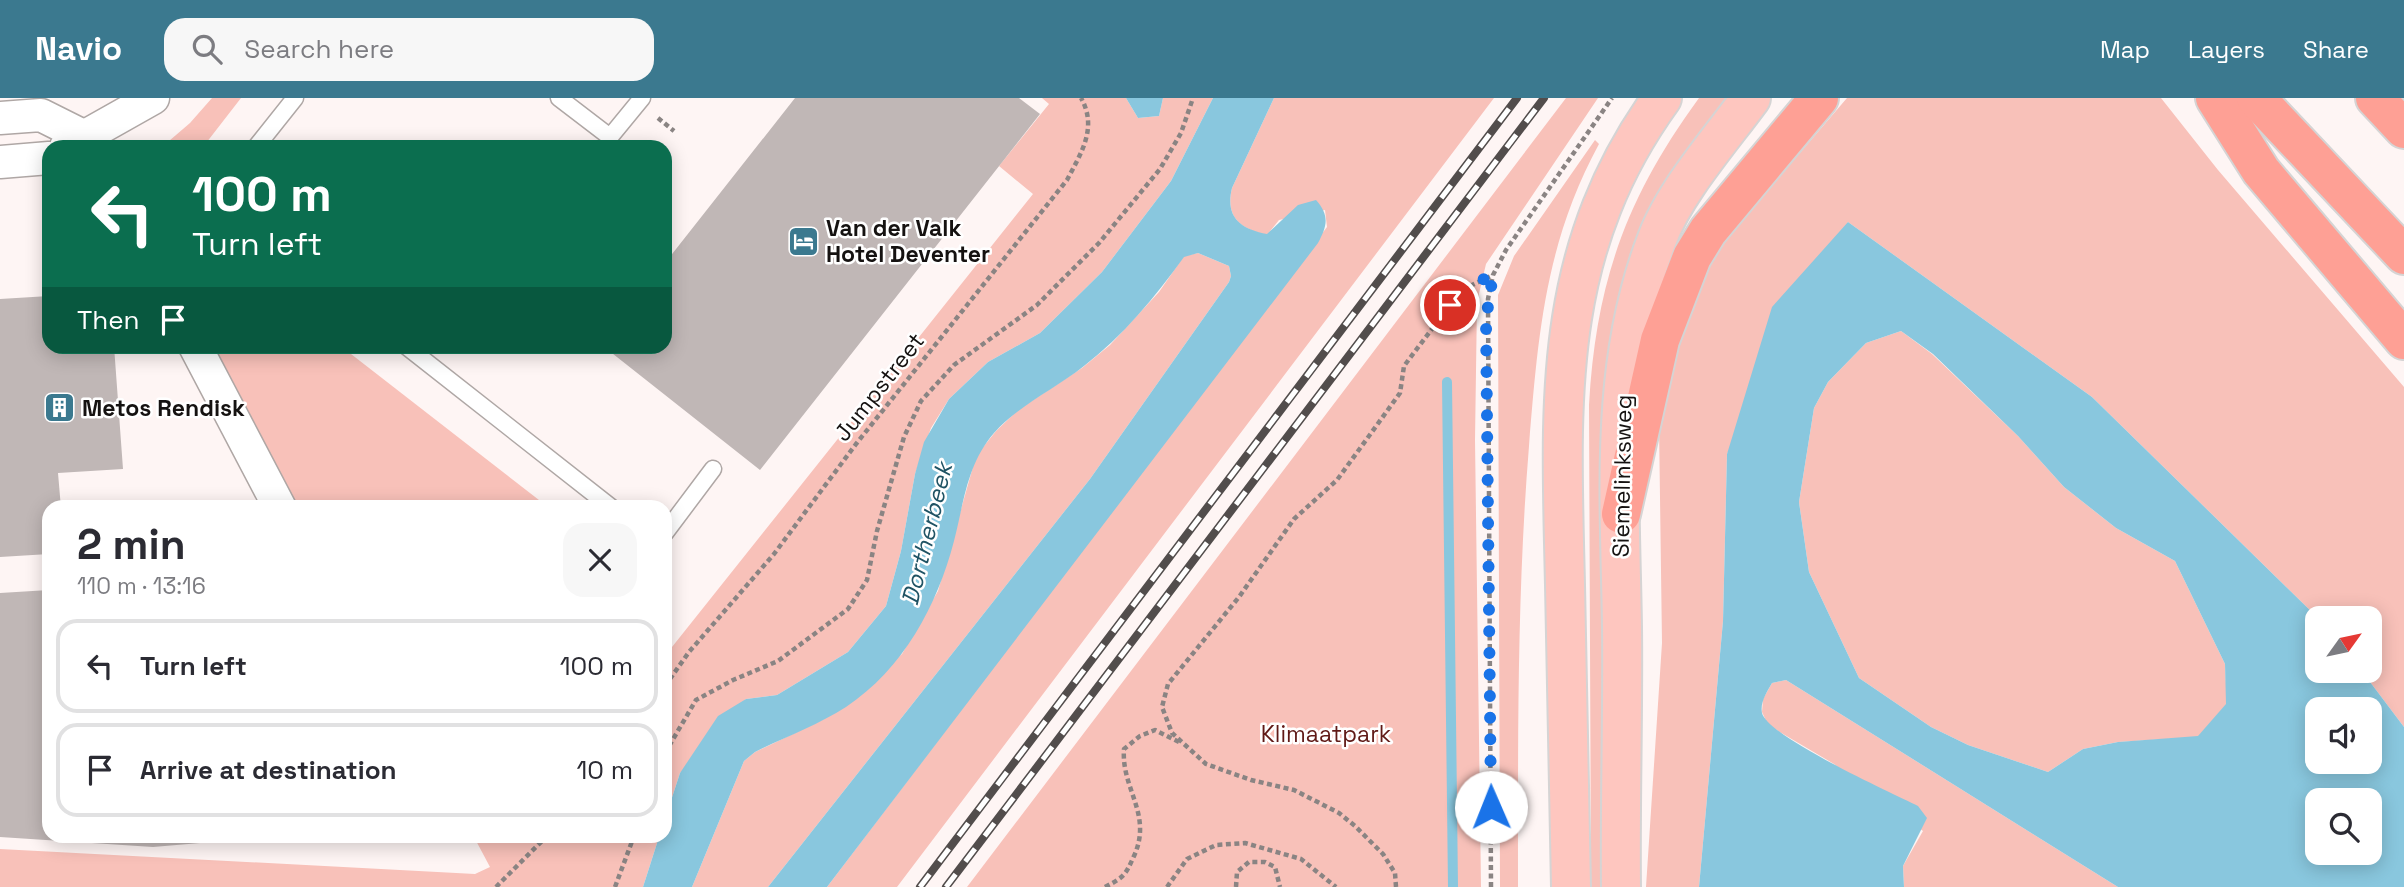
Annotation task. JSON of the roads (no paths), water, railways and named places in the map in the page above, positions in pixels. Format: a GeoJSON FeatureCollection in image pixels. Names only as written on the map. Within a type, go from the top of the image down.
{"type":"FeatureCollection","features":[{"type":"Feature","properties":{"kind":"highway"},"geometry":{"type":"LineString","coordinates":[[1621,514],[1660,340],[1692,257],[1708,231],[1819,98]]}},
{"type":"Feature","properties":{"kind":"highway"},"geometry":{"type":"LineString","coordinates":[[2215,98],[2260,171],[2404,340]]}},
{"type":"Feature","properties":{"kind":"highway"},"geometry":{"type":"LineString","coordinates":[[2256,98],[2404,255]]}},
{"type":"Feature","properties":{"kind":"highway"},"geometry":{"type":"LineString","coordinates":[[2375,98],[2404,129]]}},
{"type":"Feature","properties":{"kind":"main road"},"geometry":{"type":"LineString","coordinates":[[1571,887],[1562,450],[1569,330],[1585,250],[1605,196],[1633,139],[1662,98]]}},
{"type":"Feature","properties":{"kind":"main road","name":"Siemelinksweg"},"geometry":{"type":"LineString","coordinates":[[1621,887],[1621,514],[1625,354],[1636,301],[1658,235],[1696,171],[1751,98]]}},
{"type":"Feature","properties":{"kind":"street"},"geometry":{"type":"LineString","coordinates":[[84,140],[153,98]]}},
{"type":"Feature","properties":{"kind":"street"},"geometry":{"type":"LineString","coordinates":[[0,118],[41,115],[75,140]]}},
{"type":"Feature","properties":{"kind":"street"},"geometry":{"type":"LineString","coordinates":[[0,162],[42,159]]}},
{"type":"Feature","properties":{"kind":"street"},"geometry":{"type":"LineString","coordinates":[[199,354],[276,500]]}},
{"type":"Feature","properties":{"kind":"lane"},"geometry":{"type":"LineString","coordinates":[[262,140],[295,98]]}},
{"type":"Feature","properties":{"kind":"lane"},"geometry":{"type":"LineString","coordinates":[[559,98],[610,138],[642,98]]}},
{"type":"Feature","properties":{"kind":"lane"},"geometry":{"type":"LineString","coordinates":[[416,354],[602,500]]}},
{"type":"Feature","properties":{"kind":"lane"},"geometry":{"type":"LineString","coordinates":[[672,524],[713,469]]}},
{"type":"Feature","properties":{"kind":"water"},"geometry":{"type":"Polygon","coordinates":[[[1126,98],[1163,98],[1159,116],[1138,118],[1126,98]]]}},
{"type":"Feature","properties":{"kind":"water","name":"Dortherbeek"},"geometry":{"type":"Polygon","coordinates":[[[1213,98],[1274,98],[1232,188],[1230,198],[1233,214],[1242,225],[1267,234],[1298,205],[1316,200],[1326,221],[1318,243],[827,887],[768,887],[1090,479],[1229,282],[1229,266],[1198,253],[1184,257],[1150,301],[1112,342],[1073,374],[1015,414],[994,433],[972,471],[938,589],[901,655],[866,692],[846,707],[755,752],[744,761],[692,887],[643,887],[657,843],[672,843],[672,798],[680,773],[718,716],[746,699],[777,695],[848,652],[886,606],[901,551],[915,474],[924,442],[949,399],[988,362],[1040,333],[1102,272],[1171,181],[1213,98]]]}},
{"type":"Feature","properties":{"kind":"water"},"geometry":{"type":"Polygon","coordinates":[[[1848,222],[2092,397],[2306,606],[2305,683],[2371,683],[2381,697],[2305,697],[2305,774],[2382,774],[2382,698],[2404,727],[2404,887],[2118,887],[1786,680],[1772,683],[1764,697],[1762,713],[1769,723],[1807,750],[1918,806],[1927,818],[1903,866],[1904,887],[1699,887],[1723,621],[1727,454],[1772,307],[1848,222]],[[1901,331],[1866,343],[1828,382],[1814,408],[1799,502],[1809,572],[1859,678],[1931,727],[1968,745],[2048,772],[2083,749],[2118,742],[2198,736],[2226,704],[2225,664],[2175,561],[2116,528],[2064,487],[2018,436],[1933,354],[1901,331]]]}},
{"type":"Feature","properties":{"kind":"waterway"},"geometry":{"type":"LineString","coordinates":[[1447,382],[1453,887]]}},
{"type":"Feature","properties":{"kind":"railway"},"geometry":{"type":"LineString","coordinates":[[920,887],[1517,98]]}},
{"type":"Feature","properties":{"kind":"railway"},"geometry":{"type":"LineString","coordinates":[[946,887],[1544,98]]}},
{"type":"Feature","properties":{"kind":"place","name":"Van der Valk Hotel Deventer"},"geometry":{"type":"Point","coordinates":[803,241]}},
{"type":"Feature","properties":{"kind":"place","name":"Metos Rendisk"},"geometry":{"type":"Point","coordinates":[59,408]}},
{"type":"Feature","properties":{"kind":"park label","name":"Klimaatpark"},"geometry":{"type":"Point","coordinates":[1326,734]}}]}
